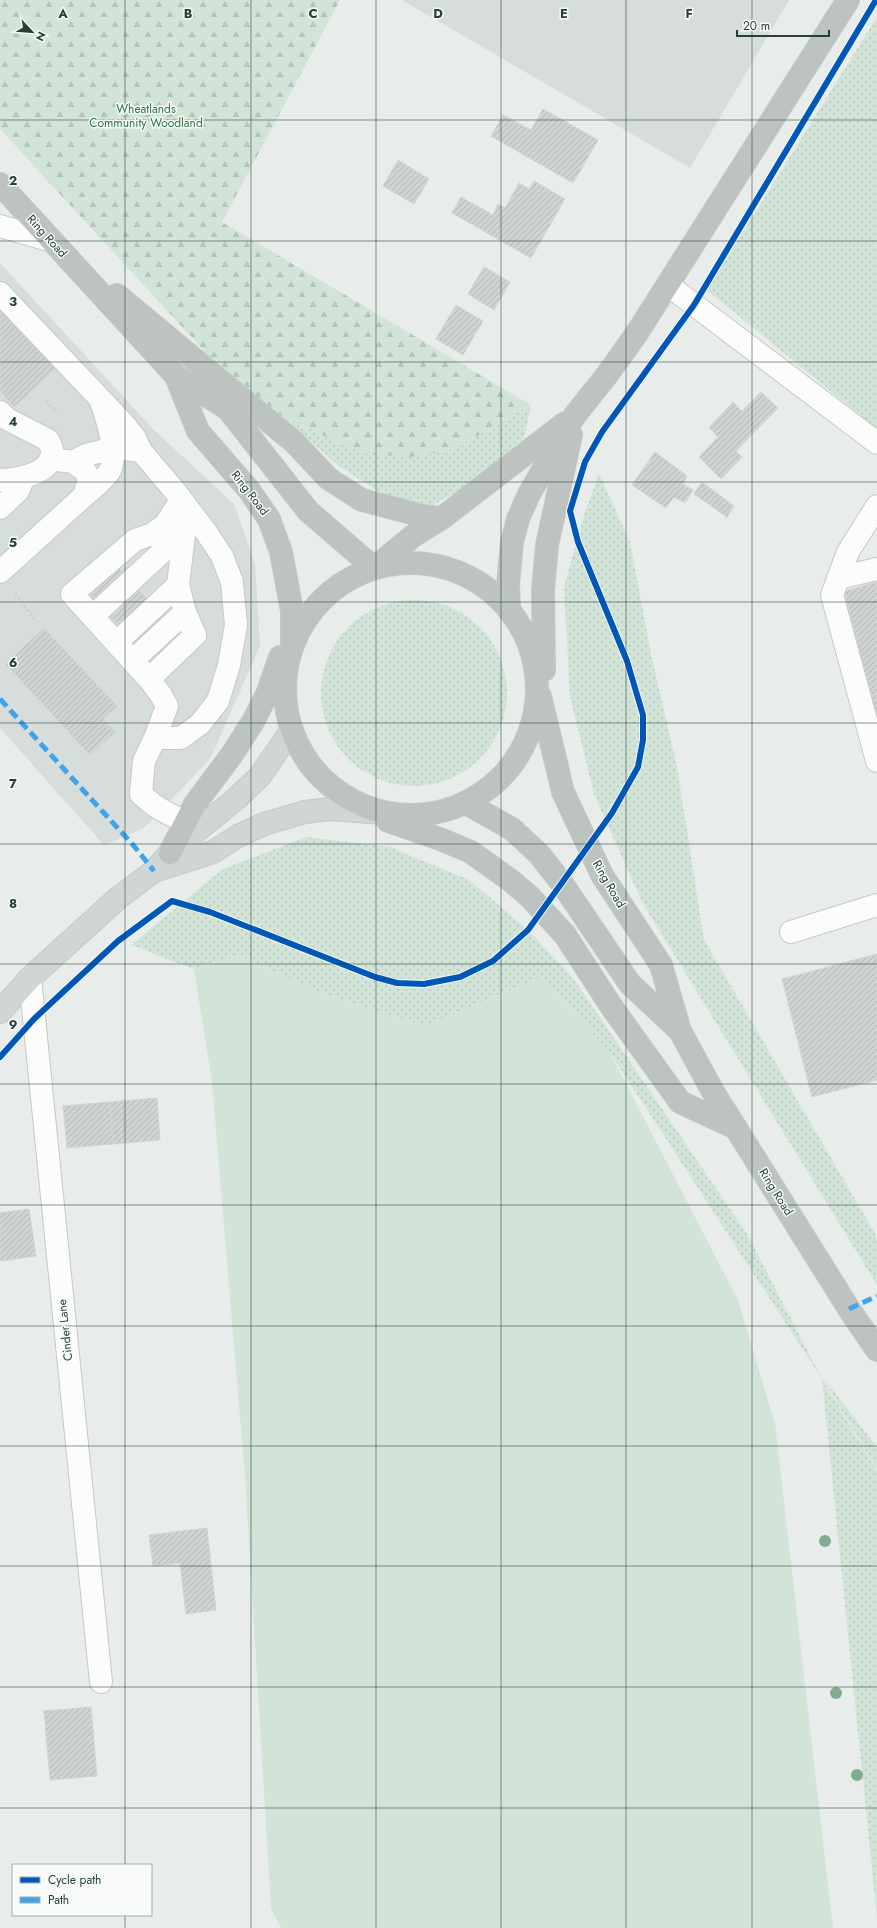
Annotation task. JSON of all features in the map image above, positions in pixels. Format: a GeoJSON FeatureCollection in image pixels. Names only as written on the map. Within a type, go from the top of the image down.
{"type":"FeatureCollection","features":[{"type":"Feature","properties":{"kind":"highway"},"geometry":{"type":"LineString","coordinates":[[508,610],[508,585],[512,542],[518,519],[529,494],[575,415],[633,339],[848,0]]}},
{"type":"Feature","properties":{"kind":"highway","name":"Ring Road"},"geometry":{"type":"LineString","coordinates":[[0,184],[176,376],[228,410],[308,511],[326,528],[376,566]]}},
{"type":"Feature","properties":{"kind":"highway"},"geometry":{"type":"LineString","coordinates":[[52,241],[294,442],[329,479],[362,500],[417,515],[442,518]]}},
{"type":"Feature","properties":{"kind":"highway","name":"Ring Road"},"geometry":{"type":"LineString","coordinates":[[176,376],[198,431],[249,490],[270,519],[281,552],[292,611],[292,647]]}},
{"type":"Feature","properties":{"kind":"highway"},"geometry":{"type":"LineString","coordinates":[[376,566],[425,564],[449,569],[471,578],[491,592],[508,610],[524,635],[534,662],[537,685],[534,715],[527,737],[517,757],[503,775],[486,791],[466,803],[439,812],[412,816],[384,813],[335,791],[317,774],[302,754],[291,731],[285,703],[285,675],[292,647],[302,626],[315,607],[332,590],[351,578],[376,566],[413,536],[442,518],[575,415]]}},
{"type":"Feature","properties":{"kind":"highway"},"geometry":{"type":"LineString","coordinates":[[546,721],[542,631],[543,590],[547,545],[575,415]]}},
{"type":"Feature","properties":{"kind":"highway"},"geometry":{"type":"LineString","coordinates":[[170,853],[192,824],[194,804],[234,754],[254,720],[268,692],[292,624]]}},
{"type":"Feature","properties":{"kind":"highway","name":"Ring Road"},"geometry":{"type":"LineString","coordinates":[[537,685],[563,792],[602,875],[661,965],[680,1031],[736,1128],[849,1310],[877,1350]]}},
{"type":"Feature","properties":{"kind":"highway","name":"Ring Road"},"geometry":{"type":"LineString","coordinates":[[466,803],[512,829],[539,854],[561,882],[630,984],[680,1031]]}},
{"type":"Feature","properties":{"kind":"highway"},"geometry":{"type":"LineString","coordinates":[[360,811],[440,839],[471,852],[510,880],[530,897],[565,935],[611,1006],[680,1102],[736,1128]]}},
{"type":"Feature","properties":{"kind":"main road"},"geometry":{"type":"LineString","coordinates":[[192,824],[237,798],[260,776],[291,731]]}},
{"type":"Feature","properties":{"kind":"main road"},"geometry":{"type":"LineString","coordinates":[[154,871],[213,852],[238,836],[264,824],[305,812],[330,809],[384,813]]}},
{"type":"Feature","properties":{"kind":"main road"},"geometry":{"type":"LineString","coordinates":[[0,1012],[30,978],[117,899],[154,871],[170,853]]}},
{"type":"Feature","properties":{"kind":"lane"},"geometry":{"type":"LineString","coordinates":[[0,226],[52,241]]}},
{"type":"Feature","properties":{"kind":"lane"},"geometry":{"type":"LineString","coordinates":[[668,285],[877,443]]}},
{"type":"Feature","properties":{"kind":"lane"},"geometry":{"type":"LineString","coordinates":[[0,293],[100,398],[135,438],[141,451],[206,532],[222,556],[232,582],[236,625],[229,665],[218,701],[200,724],[181,738],[155,738]]}},
{"type":"Feature","properties":{"kind":"lane"},"geometry":{"type":"LineString","coordinates":[[0,572],[109,472],[112,465],[113,450],[108,420],[100,398]]}},
{"type":"Feature","properties":{"kind":"lane"},"geometry":{"type":"LineString","coordinates":[[0,412],[7,419],[48,440],[51,446],[49,464],[38,472],[24,477],[0,480]]}},
{"type":"Feature","properties":{"kind":"lane"},"geometry":{"type":"LineString","coordinates":[[73,462],[86,455],[113,450],[132,449],[141,451]]}},
{"type":"Feature","properties":{"kind":"lane"},"geometry":{"type":"LineString","coordinates":[[50,459],[73,462],[85,471],[89,479],[84,496]]}},
{"type":"Feature","properties":{"kind":"lane"},"geometry":{"type":"LineString","coordinates":[[0,508],[18,491],[24,477]]}},
{"type":"Feature","properties":{"kind":"lane"},"geometry":{"type":"LineString","coordinates":[[149,679],[195,635],[185,612],[178,585],[185,526],[181,500]]}},
{"type":"Feature","properties":{"kind":"lane"},"geometry":{"type":"LineString","coordinates":[[181,500],[165,525],[152,534],[135,540],[72,594],[149,679],[167,706],[155,738],[144,761],[141,794],[163,811],[192,824]]}},
{"type":"Feature","properties":{"kind":"lane"},"geometry":{"type":"LineString","coordinates":[[93,616],[161,553],[175,536],[180,521],[181,500]]}},
{"type":"Feature","properties":{"kind":"lane"},"geometry":{"type":"LineString","coordinates":[[877,506],[848,552],[832,595],[877,761]]}},
{"type":"Feature","properties":{"kind":"lane"},"geometry":{"type":"LineString","coordinates":[[838,578],[877,569]]}},
{"type":"Feature","properties":{"kind":"lane"},"geometry":{"type":"LineString","coordinates":[[116,643],[178,585]]}},
{"type":"Feature","properties":{"kind":"lane"},"geometry":{"type":"LineString","coordinates":[[132,661],[185,612]]}},
{"type":"Feature","properties":{"kind":"lane"},"geometry":{"type":"LineString","coordinates":[[791,932],[877,905]]}},
{"type":"Feature","properties":{"kind":"lane","name":"Cinder Lane"},"geometry":{"type":"LineString","coordinates":[[30,978],[101,1682]]}},
{"type":"Feature","properties":{"kind":"path"},"geometry":{"type":"LineString","coordinates":[[14,593],[37,622]]}},
{"type":"Feature","properties":{"kind":"shaded area"},"geometry":{"type":"Polygon","coordinates":[[[402,0],[789,0],[690,168],[402,0]]]}},
{"type":"Feature","properties":{"kind":"shaded area"},"geometry":{"type":"Polygon","coordinates":[[[0,263],[155,431],[234,504],[255,564],[260,646],[210,759],[144,828],[104,845],[0,728],[0,263]]]}},
{"type":"Feature","properties":{"kind":"green space","name":"Wheatlands Community Woodland"},"geometry":{"type":"Polygon","coordinates":[[[0,0],[340,0],[222,222],[531,405],[453,450],[404,458],[351,449],[282,416],[232,381],[0,129],[0,0]]]}},
{"type":"Feature","properties":{"kind":"green space"},"geometry":{"type":"Polygon","coordinates":[[[877,17],[877,429],[707,290],[877,17]]]}},
{"type":"Feature","properties":{"kind":"green space"},"geometry":{"type":"Polygon","coordinates":[[[531,405],[524,438],[476,482],[433,505],[389,498],[340,467],[282,416],[351,449],[453,450],[531,405]]]}},
{"type":"Feature","properties":{"kind":"green space"},"geometry":{"type":"Polygon","coordinates":[[[599,474],[630,542],[651,654],[677,767],[704,940],[877,1237],[877,1285],[642,902],[594,794],[570,696],[564,587],[585,512],[599,474]]]}},
{"type":"Feature","properties":{"kind":"green space"},"geometry":{"type":"Polygon","coordinates":[[[423,600],[432,601],[450,607],[466,615],[480,627],[492,641],[500,657],[506,675],[506,711],[500,729],[492,745],[480,759],[466,771],[450,779],[432,785],[405,786],[396,785],[378,779],[362,771],[348,759],[336,745],[328,729],[322,711],[321,684],[322,675],[328,657],[336,641],[348,627],[362,615],[378,607],[396,601],[423,600]]]}},
{"type":"Feature","properties":{"kind":"green space"},"geometry":{"type":"Polygon","coordinates":[[[306,837],[390,847],[469,880],[528,930],[573,978],[747,1234],[822,1379],[609,1051],[542,977],[425,1026],[316,991],[239,955],[194,969],[131,945],[223,869],[306,837]]]}},
{"type":"Feature","properties":{"kind":"green space"},"geometry":{"type":"Polygon","coordinates":[[[239,955],[316,991],[425,1026],[542,977],[609,1051],[738,1300],[775,1424],[833,1928],[281,1928],[271,1909],[245,1476],[212,1082],[194,969],[239,955]]]}},
{"type":"Feature","properties":{"kind":"green space"},"geometry":{"type":"Polygon","coordinates":[[[821,1375],[877,1447],[877,1469],[821,1375]]]}},
{"type":"Feature","properties":{"kind":"green space"},"geometry":{"type":"Polygon","coordinates":[[[822,1379],[877,1471],[877,1918],[822,1379]]]}},
{"type":"Feature","properties":{"kind":"building"},"geometry":{"type":"Polygon","coordinates":[[[543,109],[598,140],[573,183],[491,136],[503,115],[531,130],[543,109]]]}},
{"type":"Feature","properties":{"kind":"building"},"geometry":{"type":"Polygon","coordinates":[[[398,160],[429,179],[414,204],[383,186],[398,160]]]}},
{"type":"Feature","properties":{"kind":"building"},"geometry":{"type":"Polygon","coordinates":[[[534,181],[565,199],[531,258],[452,213],[461,197],[493,215],[498,204],[505,208],[519,183],[529,189],[534,181]]]}},
{"type":"Feature","properties":{"kind":"building"},"geometry":{"type":"Polygon","coordinates":[[[484,267],[510,282],[494,310],[468,294],[484,267]]]}},
{"type":"Feature","properties":{"kind":"building"},"geometry":{"type":"Polygon","coordinates":[[[0,305],[57,367],[14,407],[0,391],[0,305]]]}},
{"type":"Feature","properties":{"kind":"building"},"geometry":{"type":"Polygon","coordinates":[[[456,305],[483,321],[463,355],[436,339],[456,305]]]}},
{"type":"Feature","properties":{"kind":"building"},"geometry":{"type":"Polygon","coordinates":[[[761,392],[778,408],[736,451],[742,457],[721,479],[699,457],[718,437],[709,427],[733,402],[742,411],[761,392]]]}},
{"type":"Feature","properties":{"kind":"building"},"geometry":{"type":"Polygon","coordinates":[[[655,452],[687,476],[683,484],[693,490],[685,503],[674,497],[666,508],[632,485],[655,452]]]}},
{"type":"Feature","properties":{"kind":"building"},"geometry":{"type":"Polygon","coordinates":[[[702,482],[734,506],[727,517],[694,494],[702,482]]]}},
{"type":"Feature","properties":{"kind":"building"},"geometry":{"type":"Polygon","coordinates":[[[111,560],[188,644],[159,670],[82,586],[111,560]]]}},
{"type":"Feature","properties":{"kind":"building"},"geometry":{"type":"Polygon","coordinates":[[[877,582],[877,718],[844,591],[877,582]]]}},
{"type":"Feature","properties":{"kind":"building"},"geometry":{"type":"Polygon","coordinates":[[[44,628],[117,706],[103,719],[115,732],[90,755],[6,664],[44,628]]]}},
{"type":"Feature","properties":{"kind":"building"},"geometry":{"type":"Polygon","coordinates":[[[877,954],[877,1080],[812,1097],[782,979],[877,954]]]}},
{"type":"Feature","properties":{"kind":"building"},"geometry":{"type":"Polygon","coordinates":[[[157,1098],[160,1140],[113,1144],[110,1102],[157,1098]]]}},
{"type":"Feature","properties":{"kind":"building"},"geometry":{"type":"Polygon","coordinates":[[[110,1102],[113,1144],[67,1148],[63,1106],[110,1102]]]}},
{"type":"Feature","properties":{"kind":"building"},"geometry":{"type":"Polygon","coordinates":[[[29,1209],[36,1256],[0,1261],[0,1213],[29,1209]]]}},
{"type":"Feature","properties":{"kind":"building"},"geometry":{"type":"Polygon","coordinates":[[[207,1528],[216,1610],[186,1614],[180,1563],[153,1566],[149,1535],[207,1528]]]}},
{"type":"Feature","properties":{"kind":"building"},"geometry":{"type":"Polygon","coordinates":[[[91,1707],[97,1776],[50,1780],[44,1711],[91,1707]]]}},
{"type":"Feature","properties":{"kind":"marked path"},"geometry":{"type":"LineString","coordinates":[[0,699],[134,846],[154,871]]}},
{"type":"Feature","properties":{"kind":"marked path"},"geometry":{"type":"LineString","coordinates":[[849,1309],[877,1296]]}},
{"type":"Feature","properties":{"kind":"cycle path"},"geometry":{"type":"LineString","coordinates":[[0,1057],[34,1019],[118,941],[172,901],[210,912],[375,977],[397,983],[424,984],[460,977],[493,961],[528,930],[612,813],[638,767],[643,740],[643,715],[627,661],[578,542],[570,511],[585,462],[602,432],[694,305],[876,0]]}}]}
